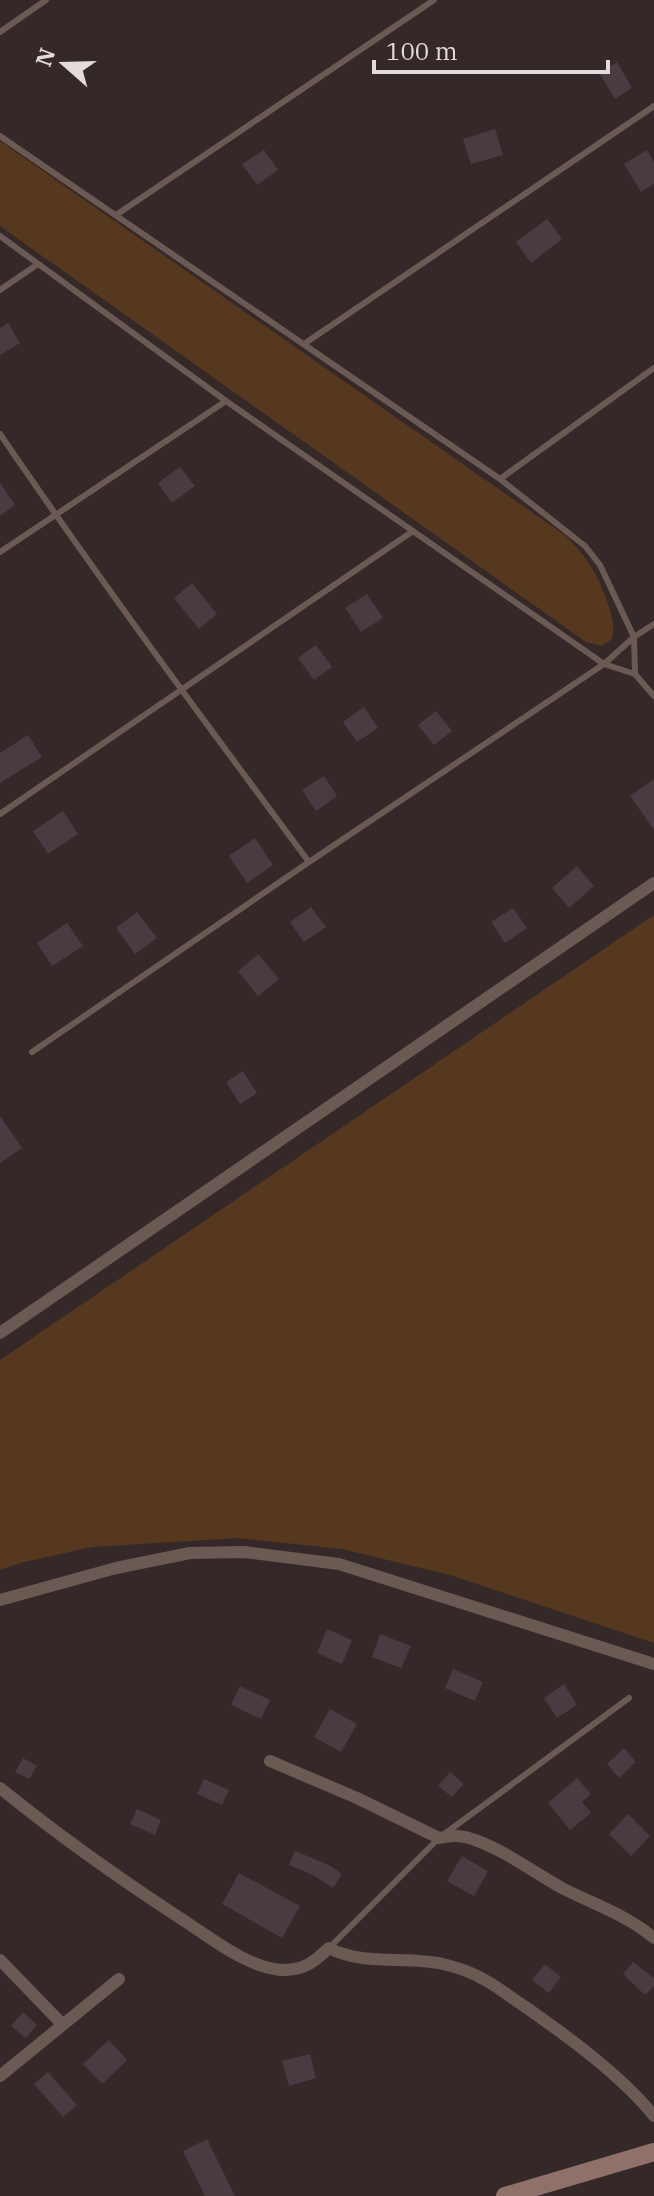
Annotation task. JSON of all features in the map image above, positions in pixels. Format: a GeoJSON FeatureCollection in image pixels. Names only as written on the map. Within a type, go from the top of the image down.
{"type":"FeatureCollection","features":[{"type":"Feature","properties":{"kind":"main road"},"geometry":{"type":"LineString","coordinates":[[505,2196],[654,2152]]}},
{"type":"Feature","properties":{"kind":"street"},"geometry":{"type":"LineString","coordinates":[[0,1333],[654,883]]}},
{"type":"Feature","properties":{"kind":"street"},"geometry":{"type":"LineString","coordinates":[[0,1600],[116,1568],[190,1553],[244,1552],[339,1564],[654,1664]]}},
{"type":"Feature","properties":{"kind":"street"},"geometry":{"type":"LineString","coordinates":[[270,1761],[357,1798],[439,1838],[451,1835],[478,1840],[563,1888],[639,1925],[654,1938]]}},
{"type":"Feature","properties":{"kind":"street"},"geometry":{"type":"LineString","coordinates":[[0,1788],[139,1891],[224,1947],[255,1963],[285,1970],[311,1965],[329,1948],[351,1956],[418,1960],[445,1965],[485,1980],[575,2044],[652,2108]]}},
{"type":"Feature","properties":{"kind":"street"},"geometry":{"type":"LineString","coordinates":[[0,1960],[62,2024]]}},
{"type":"Feature","properties":{"kind":"street"},"geometry":{"type":"LineString","coordinates":[[0,2076],[119,1979]]}},
{"type":"Feature","properties":{"kind":"lane"},"geometry":{"type":"LineString","coordinates":[[0,32],[46,0]]}},
{"type":"Feature","properties":{"kind":"lane"},"geometry":{"type":"LineString","coordinates":[[116,215],[434,0]]}},
{"type":"Feature","properties":{"kind":"lane"},"geometry":{"type":"LineString","coordinates":[[304,344],[654,106]]}},
{"type":"Feature","properties":{"kind":"lane"},"geometry":{"type":"LineString","coordinates":[[0,136],[500,479],[585,546],[600,565],[634,637],[635,674]]}},
{"type":"Feature","properties":{"kind":"lane"},"geometry":{"type":"LineString","coordinates":[[0,236],[226,401],[604,664],[635,674],[654,696]]}},
{"type":"Feature","properties":{"kind":"lane"},"geometry":{"type":"LineString","coordinates":[[0,290],[38,264]]}},
{"type":"Feature","properties":{"kind":"lane"},"geometry":{"type":"LineString","coordinates":[[500,479],[654,368]]}},
{"type":"Feature","properties":{"kind":"lane"},"geometry":{"type":"LineString","coordinates":[[0,552],[226,401]]}},
{"type":"Feature","properties":{"kind":"lane"},"geometry":{"type":"LineString","coordinates":[[0,434],[181,690],[309,862]]}},
{"type":"Feature","properties":{"kind":"lane"},"geometry":{"type":"LineString","coordinates":[[0,814],[413,531]]}},
{"type":"Feature","properties":{"kind":"lane"},"geometry":{"type":"LineString","coordinates":[[32,1052],[604,664],[654,624]]}},
{"type":"Feature","properties":{"kind":"lane"},"geometry":{"type":"LineString","coordinates":[[329,1948],[439,1838],[629,1698]]}},
{"type":"Feature","properties":{"kind":"shaded area"},"geometry":{"type":"Polygon","coordinates":[[[0,141],[566,536],[586,559],[599,581],[612,615],[612,639],[602,646],[586,642],[0,226],[0,141]]]}},
{"type":"Feature","properties":{"kind":"shaded area"},"geometry":{"type":"Polygon","coordinates":[[[654,915],[654,1643],[450,1575],[342,1549],[238,1538],[92,1547],[0,1570],[0,1360],[654,915]]]}},
{"type":"Feature","properties":{"kind":"building"},"geometry":{"type":"Polygon","coordinates":[[[617,62],[632,88],[615,99],[599,73],[617,62]]]}},
{"type":"Feature","properties":{"kind":"building"},"geometry":{"type":"Polygon","coordinates":[[[495,129],[503,155],[471,164],[463,139],[495,129]]]}},
{"type":"Feature","properties":{"kind":"building"},"geometry":{"type":"Polygon","coordinates":[[[264,150],[278,170],[257,185],[242,164],[264,150]]]}},
{"type":"Feature","properties":{"kind":"building"},"geometry":{"type":"Polygon","coordinates":[[[647,150],[654,162],[654,184],[641,192],[624,164],[647,150]]]}},
{"type":"Feature","properties":{"kind":"building"},"geometry":{"type":"Polygon","coordinates":[[[547,219],[562,239],[531,263],[516,242],[547,219]]]}},
{"type":"Feature","properties":{"kind":"building"},"geometry":{"type":"Polygon","coordinates":[[[8,323],[20,343],[0,355],[0,328],[8,323]]]}},
{"type":"Feature","properties":{"kind":"building"},"geometry":{"type":"Polygon","coordinates":[[[180,467],[195,486],[172,503],[158,483],[180,467]]]}},
{"type":"Feature","properties":{"kind":"building"},"geometry":{"type":"Polygon","coordinates":[[[0,483],[15,505],[0,516],[0,483]]]}},
{"type":"Feature","properties":{"kind":"building"},"geometry":{"type":"Polygon","coordinates":[[[192,583],[217,614],[199,629],[174,598],[192,583]]]}},
{"type":"Feature","properties":{"kind":"building"},"geometry":{"type":"Polygon","coordinates":[[[367,594],[383,618],[361,632],[345,608],[367,594]]]}},
{"type":"Feature","properties":{"kind":"building"},"geometry":{"type":"Polygon","coordinates":[[[316,645],[332,667],[314,680],[298,658],[316,645]]]}},
{"type":"Feature","properties":{"kind":"building"},"geometry":{"type":"Polygon","coordinates":[[[364,707],[378,728],[357,742],[343,722],[364,707]]]}},
{"type":"Feature","properties":{"kind":"building"},"geometry":{"type":"Polygon","coordinates":[[[436,711],[452,731],[434,745],[418,725],[436,711]]]}},
{"type":"Feature","properties":{"kind":"building"},"geometry":{"type":"Polygon","coordinates":[[[28,735],[42,757],[0,783],[0,753],[28,735]]]}},
{"type":"Feature","properties":{"kind":"building"},"geometry":{"type":"Polygon","coordinates":[[[324,776],[337,796],[316,811],[302,790],[324,776]]]}},
{"type":"Feature","properties":{"kind":"building"},"geometry":{"type":"Polygon","coordinates":[[[654,779],[654,830],[630,796],[654,779]]]}},
{"type":"Feature","properties":{"kind":"building"},"geometry":{"type":"Polygon","coordinates":[[[63,811],[78,834],[48,854],[33,831],[63,811]]]}},
{"type":"Feature","properties":{"kind":"building"},"geometry":{"type":"Polygon","coordinates":[[[255,838],[273,865],[247,883],[229,856],[255,838]]]}},
{"type":"Feature","properties":{"kind":"building"},"geometry":{"type":"Polygon","coordinates":[[[577,866],[594,886],[569,908],[552,888],[577,866]]]}},
{"type":"Feature","properties":{"kind":"building"},"geometry":{"type":"Polygon","coordinates":[[[311,907],[326,927],[304,942],[290,922],[311,907]]]}},
{"type":"Feature","properties":{"kind":"building"},"geometry":{"type":"Polygon","coordinates":[[[513,908],[527,928],[505,943],[491,922],[513,908]]]}},
{"type":"Feature","properties":{"kind":"building"},"geometry":{"type":"Polygon","coordinates":[[[137,912],[157,938],[135,954],[116,928],[137,912]]]}},
{"type":"Feature","properties":{"kind":"building"},"geometry":{"type":"Polygon","coordinates":[[[67,923],[83,946],[52,966],[37,943],[67,923]]]}},
{"type":"Feature","properties":{"kind":"building"},"geometry":{"type":"Polygon","coordinates":[[[258,954],[279,979],[258,996],[238,971],[258,954]]]}},
{"type":"Feature","properties":{"kind":"building"},"geometry":{"type":"Polygon","coordinates":[[[243,1071],[257,1093],[240,1104],[226,1082],[243,1071]]]}},
{"type":"Feature","properties":{"kind":"building"},"geometry":{"type":"Polygon","coordinates":[[[0,1116],[22,1148],[0,1163],[0,1116]]]}},
{"type":"Feature","properties":{"kind":"building"},"geometry":{"type":"Polygon","coordinates":[[[327,1629],[352,1640],[342,1664],[317,1653],[327,1629]]]}},
{"type":"Feature","properties":{"kind":"building"},"geometry":{"type":"Polygon","coordinates":[[[380,1634],[411,1646],[401,1668],[372,1657],[380,1634]]]}},
{"type":"Feature","properties":{"kind":"building"},"geometry":{"type":"Polygon","coordinates":[[[453,1669],[483,1682],[475,1701],[445,1688],[453,1669]]]}},
{"type":"Feature","properties":{"kind":"building"},"geometry":{"type":"Polygon","coordinates":[[[564,1684],[577,1705],[557,1718],[544,1698],[564,1684]]]}},
{"type":"Feature","properties":{"kind":"building"},"geometry":{"type":"Polygon","coordinates":[[[240,1686],[270,1700],[261,1719],[231,1705],[240,1686]]]}},
{"type":"Feature","properties":{"kind":"building"},"geometry":{"type":"Polygon","coordinates":[[[330,1709],[357,1724],[341,1752],[314,1737],[330,1709]]]}},
{"type":"Feature","properties":{"kind":"building"},"geometry":{"type":"Polygon","coordinates":[[[624,1748],[636,1762],[619,1778],[607,1764],[624,1748]]]}},
{"type":"Feature","properties":{"kind":"building"},"geometry":{"type":"Polygon","coordinates":[[[23,1758],[37,1766],[29,1779],[15,1772],[23,1758]]]}},
{"type":"Feature","properties":{"kind":"building"},"geometry":{"type":"Polygon","coordinates":[[[450,1772],[464,1784],[452,1797],[438,1786],[450,1772]]]}},
{"type":"Feature","properties":{"kind":"building"},"geometry":{"type":"Polygon","coordinates":[[[577,1778],[591,1794],[582,1802],[591,1813],[570,1830],[548,1803],[577,1778]]]}},
{"type":"Feature","properties":{"kind":"building"},"geometry":{"type":"Polygon","coordinates":[[[204,1779],[229,1790],[222,1805],[197,1794],[204,1779]]]}},
{"type":"Feature","properties":{"kind":"building"},"geometry":{"type":"Polygon","coordinates":[[[137,1809],[161,1820],[155,1835],[130,1824],[137,1809]]]}},
{"type":"Feature","properties":{"kind":"building"},"geometry":{"type":"Polygon","coordinates":[[[628,1814],[650,1836],[631,1856],[609,1834],[628,1814]]]}},
{"type":"Feature","properties":{"kind":"building"},"geometry":{"type":"Polygon","coordinates":[[[295,1851],[342,1874],[333,1888],[289,1865],[295,1851]]]}},
{"type":"Feature","properties":{"kind":"building"},"geometry":{"type":"Polygon","coordinates":[[[462,1856],[488,1871],[474,1896],[447,1881],[462,1856]]]}},
{"type":"Feature","properties":{"kind":"building"},"geometry":{"type":"Polygon","coordinates":[[[239,1873],[300,1906],[282,1938],[222,1904],[239,1873]]]}},
{"type":"Feature","properties":{"kind":"building"},"geometry":{"type":"Polygon","coordinates":[[[633,1962],[654,1978],[654,1986],[645,1995],[623,1974],[633,1962]]]}},
{"type":"Feature","properties":{"kind":"building"},"geometry":{"type":"Polygon","coordinates":[[[545,1964],[561,1977],[549,1993],[532,1980],[545,1964]]]}},
{"type":"Feature","properties":{"kind":"building"},"geometry":{"type":"Polygon","coordinates":[[[23,2012],[37,2025],[26,2038],[11,2026],[23,2012]]]}},
{"type":"Feature","properties":{"kind":"building"},"geometry":{"type":"Polygon","coordinates":[[[109,2040],[127,2060],[102,2084],[83,2064],[109,2040]]]}},
{"type":"Feature","properties":{"kind":"building"},"geometry":{"type":"Polygon","coordinates":[[[310,2054],[316,2078],[289,2086],[282,2061],[310,2054]]]}},
{"type":"Feature","properties":{"kind":"building"},"geometry":{"type":"Polygon","coordinates":[[[48,2072],[77,2105],[63,2117],[34,2084],[48,2072]]]}},
{"type":"Feature","properties":{"kind":"building"},"geometry":{"type":"Polygon","coordinates":[[[207,2139],[235,2196],[205,2196],[183,2151],[207,2139]]]}}]}
